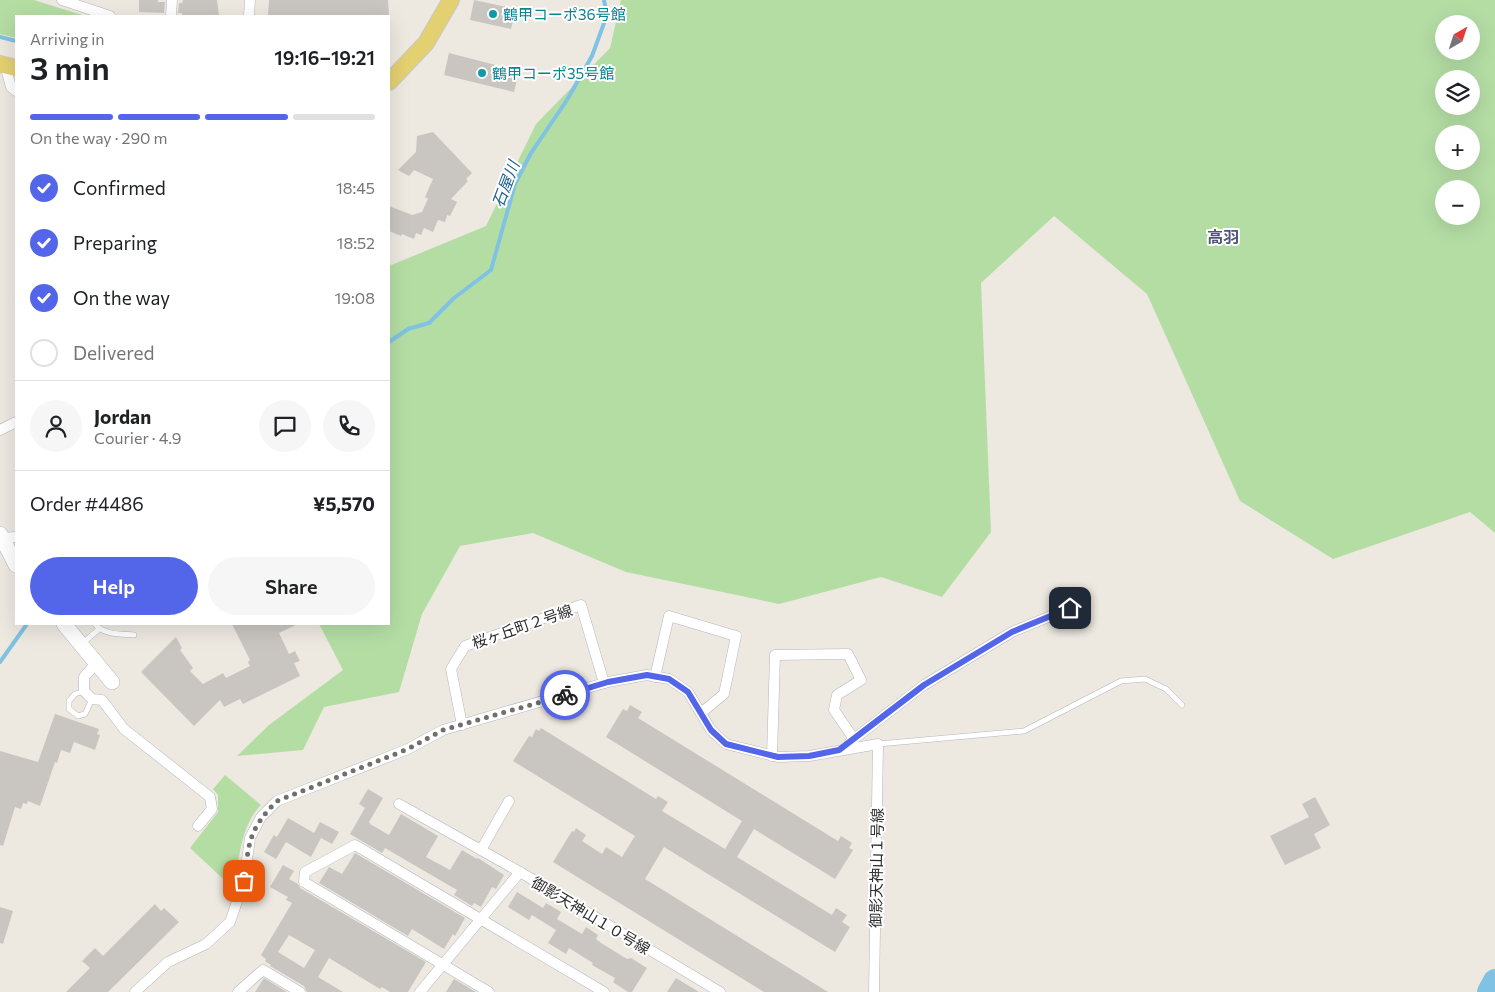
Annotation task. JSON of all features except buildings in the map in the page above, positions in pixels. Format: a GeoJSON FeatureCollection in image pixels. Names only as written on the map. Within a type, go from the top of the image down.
{"type":"FeatureCollection","features":[{"type":"Feature","properties":{"kind":"main road"},"geometry":{"type":"LineString","coordinates":[[390,78],[426,43],[451,0]]}},
{"type":"Feature","properties":{"kind":"street"},"geometry":{"type":"LineString","coordinates":[[62,0],[107,15]]}},
{"type":"Feature","properties":{"kind":"street"},"geometry":{"type":"LineString","coordinates":[[171,15],[172,0]]}},
{"type":"Feature","properties":{"kind":"street"},"geometry":{"type":"LineString","coordinates":[[249,15],[250,0]]}},
{"type":"Feature","properties":{"kind":"street"},"geometry":{"type":"LineString","coordinates":[[7,66],[11,87],[15,91]]}},
{"type":"Feature","properties":{"kind":"street"},"geometry":{"type":"LineString","coordinates":[[0,430],[15,422]]}},
{"type":"Feature","properties":{"kind":"street"},"geometry":{"type":"LineString","coordinates":[[6,540],[15,562]]}},
{"type":"Feature","properties":{"kind":"street","name":"桜ヶ丘町２号線"},"geometry":{"type":"LineString","coordinates":[[462,725],[451,669],[465,646],[581,605],[604,683]]}},
{"type":"Feature","properties":{"kind":"street"},"geometry":{"type":"LineString","coordinates":[[839,750],[924,685],[1012,632],[1070,608]]}},
{"type":"Feature","properties":{"kind":"street"},"geometry":{"type":"LineString","coordinates":[[655,677],[669,616],[736,636],[724,694],[701,713]]}},
{"type":"Feature","properties":{"kind":"street"},"geometry":{"type":"LineString","coordinates":[[65,625],[112,682]]}},
{"type":"Feature","properties":{"kind":"street"},"geometry":{"type":"LineString","coordinates":[[772,756],[775,655],[848,654],[861,680],[837,695],[834,710],[854,739]]}},
{"type":"Feature","properties":{"kind":"street"},"geometry":{"type":"LineString","coordinates":[[96,663],[84,677],[84,691],[92,699],[102,700],[124,729],[210,797],[212,810],[198,826]]}},
{"type":"Feature","properties":{"kind":"street"},"geometry":{"type":"LineString","coordinates":[[135,992],[168,962],[206,944],[230,922],[244,881],[250,838],[261,817],[277,801],[408,749],[443,730],[604,683],[647,675],[669,679],[688,692],[711,730],[726,744],[778,757],[809,756],[878,744]]}},
{"type":"Feature","properties":{"kind":"street","name":"御影天神山１号線"},"geometry":{"type":"LineString","coordinates":[[874,992],[878,744]]}},
{"type":"Feature","properties":{"kind":"street"},"geometry":{"type":"LineString","coordinates":[[481,850],[509,801]]}},
{"type":"Feature","properties":{"kind":"street"},"geometry":{"type":"LineString","coordinates":[[399,804],[520,872]]}},
{"type":"Feature","properties":{"kind":"street"},"geometry":{"type":"LineString","coordinates":[[489,992],[304,882],[305,872],[355,845],[604,992]]}},
{"type":"Feature","properties":{"kind":"street","name":"御影天神山１０号線"},"geometry":{"type":"LineString","coordinates":[[420,992],[520,872],[720,992]]}},
{"type":"Feature","properties":{"kind":"street"},"geometry":{"type":"LineString","coordinates":[[238,992],[263,970],[300,992]]}},
{"type":"Feature","properties":{"kind":"lane"},"geometry":{"type":"LineString","coordinates":[[96,625],[99,629],[117,634],[134,635]]}},
{"type":"Feature","properties":{"kind":"lane"},"geometry":{"type":"LineString","coordinates":[[78,641],[99,629]]}},
{"type":"Feature","properties":{"kind":"lane"},"geometry":{"type":"LineString","coordinates":[[878,744],[1024,732],[1121,681],[1145,679],[1166,689],[1182,705]]}},
{"type":"Feature","properties":{"kind":"lane"},"geometry":{"type":"LineString","coordinates":[[84,691],[75,694],[69,701],[69,709],[78,716],[85,714],[92,699]]}},
{"type":"Feature","properties":{"kind":"green space"},"geometry":{"type":"Polygon","coordinates":[[[0,0],[34,0],[82,15],[15,15],[15,38],[0,34],[0,0]]]}},
{"type":"Feature","properties":{"kind":"green space"},"geometry":{"type":"Polygon","coordinates":[[[621,0],[1495,0],[1495,533],[1470,512],[1333,559],[1240,501],[1147,294],[1054,216],[981,283],[991,532],[942,597],[881,577],[779,604],[626,572],[533,533],[460,546],[422,614],[399,692],[324,707],[303,750],[237,756],[269,725],[343,670],[320,625],[390,625],[390,266],[486,226],[536,124],[610,48],[621,0]]]}},
{"type":"Feature","properties":{"kind":"green space"},"geometry":{"type":"Polygon","coordinates":[[[225,775],[261,805],[254,813],[245,833],[234,889],[190,848],[218,812],[218,795],[213,789],[225,775]]]}},
{"type":"Feature","properties":{"kind":"waterway","name":"石屋川"},"geometry":{"type":"LineString","coordinates":[[390,341],[408,329],[429,323],[454,298],[491,270],[515,184],[531,153],[567,100],[592,56],[607,15],[604,0]]}},
{"type":"Feature","properties":{"kind":"waterway"},"geometry":{"type":"LineString","coordinates":[[0,37],[15,41]]}},
{"type":"Feature","properties":{"kind":"waterway","name":"石屋川"},"geometry":{"type":"LineString","coordinates":[[0,662],[26,625]]}},
{"type":"Feature","properties":{"kind":"waterway"},"geometry":{"type":"LineString","coordinates":[[1489,992],[1495,981]]}},
{"type":"Feature","properties":{"kind":"way so far"},"geometry":{"type":"LineString","coordinates":[[244,881],[250,838],[261,817],[277,801],[408,749],[443,730],[565,695]]}},
{"type":"Feature","properties":{"kind":"place","name":"鶴甲コーポ36号館"},"geometry":{"type":"Point","coordinates":[493,14]}},
{"type":"Feature","properties":{"kind":"place","name":"鶴甲コーポ35号館"},"geometry":{"type":"Point","coordinates":[482,73]}},
{"type":"Feature","properties":{"kind":"district","name":"高羽"},"geometry":{"type":"Point","coordinates":[1223,236]}},
{"type":"Feature","properties":{"kind":"route"},"geometry":{"type":"LineString","coordinates":[[565,695],[608,682],[647,675],[669,679],[688,692],[711,730],[726,744],[778,757],[809,756],[839,750],[924,685],[1012,632],[1070,608]]}}]}
